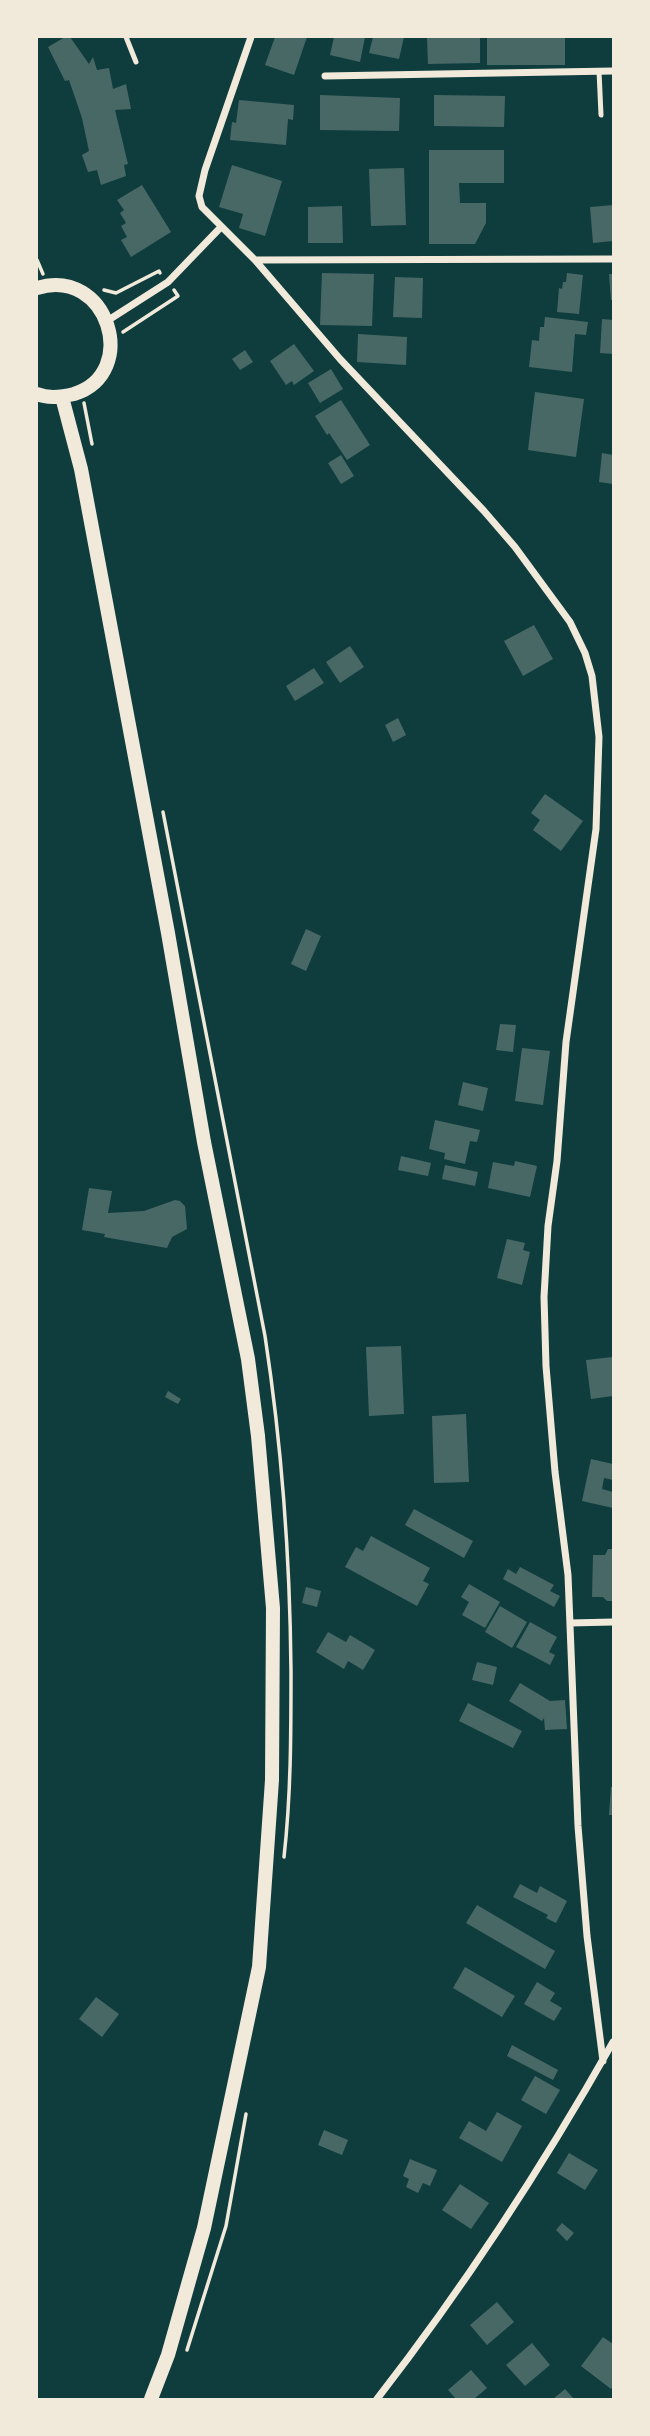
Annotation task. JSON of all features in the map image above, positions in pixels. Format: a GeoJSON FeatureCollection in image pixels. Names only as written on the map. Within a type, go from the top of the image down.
{"type":"FeatureCollection","features":[{"type":"Feature","properties":{"kind":"main road"},"geometry":{"type":"LineString","coordinates":[[37,394],[62,397],[79,392],[93,383],[110,354],[111,337],[100,307],[89,297],[76,289],[40,282]]}},
{"type":"Feature","properties":{"kind":"main road"},"geometry":{"type":"LineString","coordinates":[[62,397],[84,483],[166,919],[204,1142],[247,1350],[257,1427],[273,1608],[272,1780],[259,1967],[204,2228],[168,2355],[151,2399]]}},
{"type":"Feature","properties":{"kind":"street"},"geometry":{"type":"LineString","coordinates":[[251,37],[200,192],[202,206],[255,260],[340,359],[522,555],[570,622],[585,653],[592,676],[599,737],[596,830],[566,1042],[557,1161],[548,1226],[544,1297],[546,1366],[555,1472],[568,1576],[578,1826],[587,1936],[603,2061]]}},
{"type":"Feature","properties":{"kind":"street"},"geometry":{"type":"LineString","coordinates":[[325,76],[613,71]]}},
{"type":"Feature","properties":{"kind":"street"},"geometry":{"type":"LineString","coordinates":[[107,321],[168,282],[221,227]]}},
{"type":"Feature","properties":{"kind":"street"},"geometry":{"type":"LineString","coordinates":[[255,260],[613,259]]}},
{"type":"Feature","properties":{"kind":"street"},"geometry":{"type":"LineString","coordinates":[[570,1623],[613,1622]]}},
{"type":"Feature","properties":{"kind":"street"},"geometry":{"type":"LineString","coordinates":[[377,2399],[501,2226],[576,2108],[613,2042]]}},
{"type":"Feature","properties":{"kind":"lane"},"geometry":{"type":"LineString","coordinates":[[126,37],[136,62]]}},
{"type":"Feature","properties":{"kind":"lane"},"geometry":{"type":"LineString","coordinates":[[599,71],[601,115]]}},
{"type":"Feature","properties":{"kind":"path"},"geometry":{"type":"LineString","coordinates":[[37,260],[40,282]]}},
{"type":"Feature","properties":{"kind":"path"},"geometry":{"type":"LineString","coordinates":[[92,287],[116,292],[159,271],[178,296],[116,337]]}},
{"type":"Feature","properties":{"kind":"path"},"geometry":{"type":"LineString","coordinates":[[83,400],[93,450]]}},
{"type":"Feature","properties":{"kind":"path"},"geometry":{"type":"LineString","coordinates":[[162,808],[265,1336],[274,1396],[284,1487],[290,1590],[291,1729],[283,1867]]}},
{"type":"Feature","properties":{"kind":"path"},"geometry":{"type":"LineString","coordinates":[[186,2354],[226,2227],[247,2103]]}},
{"type":"Feature","properties":{"kind":"building"},"geometry":{"type":"Polygon","coordinates":[[[70,37],[89,64],[93,57],[97,70],[109,68],[113,89],[126,84],[131,109],[115,110],[128,164],[124,165],[126,176],[101,185],[97,170],[88,172],[82,155],[89,151],[82,118],[69,80],[65,81],[48,47],[70,37]]]}},
{"type":"Feature","properties":{"kind":"building"},"geometry":{"type":"Polygon","coordinates":[[[275,37],[307,37],[294,75],[265,65],[275,37]]]}},
{"type":"Feature","properties":{"kind":"building"},"geometry":{"type":"Polygon","coordinates":[[[334,37],[365,37],[360,62],[330,55],[334,37]]]}},
{"type":"Feature","properties":{"kind":"building"},"geometry":{"type":"Polygon","coordinates":[[[373,37],[404,37],[399,59],[369,53],[373,37]]]}},
{"type":"Feature","properties":{"kind":"building"},"geometry":{"type":"Polygon","coordinates":[[[427,37],[480,37],[480,63],[428,64],[427,37]]]}},
{"type":"Feature","properties":{"kind":"building"},"geometry":{"type":"Polygon","coordinates":[[[487,37],[565,37],[565,65],[487,65],[487,37]]]}},
{"type":"Feature","properties":{"kind":"building"},"geometry":{"type":"Polygon","coordinates":[[[320,95],[400,98],[399,131],[320,130],[320,95]]]}},
{"type":"Feature","properties":{"kind":"building"},"geometry":{"type":"Polygon","coordinates":[[[434,95],[505,96],[504,127],[434,126],[434,95]]]}},
{"type":"Feature","properties":{"kind":"building"},"geometry":{"type":"Polygon","coordinates":[[[239,100],[294,105],[293,120],[288,119],[286,145],[230,140],[232,122],[236,123],[239,100]]]}},
{"type":"Feature","properties":{"kind":"building"},"geometry":{"type":"Polygon","coordinates":[[[429,150],[504,150],[504,183],[459,183],[460,203],[486,203],[486,223],[475,244],[429,244],[429,150]]]}},
{"type":"Feature","properties":{"kind":"building"},"geometry":{"type":"Polygon","coordinates":[[[232,165],[282,181],[265,236],[239,228],[243,214],[219,207],[232,165]]]}},
{"type":"Feature","properties":{"kind":"building"},"geometry":{"type":"Polygon","coordinates":[[[404,168],[406,225],[371,226],[369,169],[404,168]]]}},
{"type":"Feature","properties":{"kind":"building"},"geometry":{"type":"Polygon","coordinates":[[[142,185],[171,232],[131,257],[121,240],[127,237],[121,226],[126,223],[120,213],[124,210],[117,200],[142,185]]]}},
{"type":"Feature","properties":{"kind":"building"},"geometry":{"type":"Polygon","coordinates":[[[613,205],[613,241],[593,243],[590,207],[613,205]]]}},
{"type":"Feature","properties":{"kind":"building"},"geometry":{"type":"Polygon","coordinates":[[[342,206],[343,243],[308,243],[308,207],[342,206]]]}},
{"type":"Feature","properties":{"kind":"building"},"geometry":{"type":"Polygon","coordinates":[[[322,273],[374,274],[372,326],[320,325],[322,273]]]}},
{"type":"Feature","properties":{"kind":"building"},"geometry":{"type":"Polygon","coordinates":[[[567,273],[583,275],[579,314],[557,312],[559,288],[562,289],[563,282],[566,282],[567,273]]]}},
{"type":"Feature","properties":{"kind":"building"},"geometry":{"type":"Polygon","coordinates":[[[609,274],[613,274],[613,300],[611,300],[609,274]]]}},
{"type":"Feature","properties":{"kind":"building"},"geometry":{"type":"Polygon","coordinates":[[[395,277],[423,278],[422,318],[393,317],[395,277]]]}},
{"type":"Feature","properties":{"kind":"building"},"geometry":{"type":"Polygon","coordinates":[[[545,317],[588,322],[586,335],[575,334],[572,372],[529,367],[532,340],[539,341],[540,327],[544,327],[545,317]]]}},
{"type":"Feature","properties":{"kind":"building"},"geometry":{"type":"Polygon","coordinates":[[[602,319],[613,320],[613,354],[600,353],[602,319]]]}},
{"type":"Feature","properties":{"kind":"building"},"geometry":{"type":"Polygon","coordinates":[[[358,334],[407,337],[406,365],[357,362],[358,334]]]}},
{"type":"Feature","properties":{"kind":"building"},"geometry":{"type":"Polygon","coordinates":[[[294,344],[314,371],[294,385],[292,381],[286,385],[270,361],[294,344]]]}},
{"type":"Feature","properties":{"kind":"building"},"geometry":{"type":"Polygon","coordinates":[[[245,350],[253,362],[240,370],[232,359],[245,350]]]}},
{"type":"Feature","properties":{"kind":"building"},"geometry":{"type":"Polygon","coordinates":[[[331,369],[343,389],[320,403],[308,383],[331,369]]]}},
{"type":"Feature","properties":{"kind":"building"},"geometry":{"type":"Polygon","coordinates":[[[535,392],[584,399],[576,457],[528,450],[535,392]]]}},
{"type":"Feature","properties":{"kind":"building"},"geometry":{"type":"Polygon","coordinates":[[[341,400],[370,445],[347,460],[315,416],[341,400]]]}},
{"type":"Feature","properties":{"kind":"building"},"geometry":{"type":"Polygon","coordinates":[[[602,453],[613,455],[613,484],[599,482],[602,453]]]}},
{"type":"Feature","properties":{"kind":"building"},"geometry":{"type":"Polygon","coordinates":[[[341,455],[354,476],[341,484],[328,463],[341,455]]]}},
{"type":"Feature","properties":{"kind":"building"},"geometry":{"type":"Polygon","coordinates":[[[534,625],[553,659],[523,676],[504,641],[534,625]]]}},
{"type":"Feature","properties":{"kind":"building"},"geometry":{"type":"Polygon","coordinates":[[[350,646],[364,667],[340,683],[326,662],[350,646]]]}},
{"type":"Feature","properties":{"kind":"building"},"geometry":{"type":"Polygon","coordinates":[[[314,668],[324,683],[295,701],[286,686],[314,668]]]}},
{"type":"Feature","properties":{"kind":"building"},"geometry":{"type":"Polygon","coordinates":[[[398,718],[406,735],[393,742],[385,725],[398,718]]]}},
{"type":"Feature","properties":{"kind":"building"},"geometry":{"type":"Polygon","coordinates":[[[545,794],[583,821],[561,851],[533,830],[540,820],[531,813],[545,794]]]}},
{"type":"Feature","properties":{"kind":"building"},"geometry":{"type":"Polygon","coordinates":[[[306,929],[321,936],[306,971],[291,964],[306,929]]]}},
{"type":"Feature","properties":{"kind":"building"},"geometry":{"type":"Polygon","coordinates":[[[500,1024],[516,1025],[513,1052],[496,1050],[500,1024]]]}},
{"type":"Feature","properties":{"kind":"building"},"geometry":{"type":"Polygon","coordinates":[[[522,1048],[550,1051],[543,1105],[515,1101],[522,1048]]]}},
{"type":"Feature","properties":{"kind":"building"},"geometry":{"type":"Polygon","coordinates":[[[463,1082],[488,1088],[483,1111],[458,1105],[463,1082]]]}},
{"type":"Feature","properties":{"kind":"building"},"geometry":{"type":"Polygon","coordinates":[[[435,1120],[480,1130],[477,1142],[470,1141],[465,1164],[444,1159],[445,1153],[429,1149],[435,1120]]]}},
{"type":"Feature","properties":{"kind":"building"},"geometry":{"type":"Polygon","coordinates":[[[401,1156],[431,1163],[428,1176],[398,1170],[401,1156]]]}},
{"type":"Feature","properties":{"kind":"building"},"geometry":{"type":"Polygon","coordinates":[[[515,1161],[537,1166],[530,1197],[488,1188],[493,1162],[514,1166],[515,1161]]]}},
{"type":"Feature","properties":{"kind":"building"},"geometry":{"type":"Polygon","coordinates":[[[445,1165],[478,1172],[475,1186],[442,1179],[445,1165]]]}},
{"type":"Feature","properties":{"kind":"building"},"geometry":{"type":"Polygon","coordinates":[[[89,1188],[112,1191],[108,1213],[144,1211],[175,1200],[180,1201],[185,1206],[187,1229],[172,1237],[167,1248],[104,1237],[105,1234],[82,1230],[89,1188]]]}},
{"type":"Feature","properties":{"kind":"building"},"geometry":{"type":"Polygon","coordinates":[[[507,1239],[525,1243],[523,1250],[530,1252],[522,1285],[497,1278],[507,1239]]]}},
{"type":"Feature","properties":{"kind":"building"},"geometry":{"type":"Polygon","coordinates":[[[401,1346],[404,1414],[369,1416],[366,1347],[401,1346]]]}},
{"type":"Feature","properties":{"kind":"building"},"geometry":{"type":"Polygon","coordinates":[[[613,1357],[613,1396],[591,1399],[586,1360],[613,1357]]]}},
{"type":"Feature","properties":{"kind":"building"},"geometry":{"type":"Polygon","coordinates":[[[168,1391],[181,1399],[178,1404],[165,1397],[168,1391]]]}},
{"type":"Feature","properties":{"kind":"building"},"geometry":{"type":"Polygon","coordinates":[[[466,1414],[469,1482],[434,1483],[432,1416],[466,1414]]]}},
{"type":"Feature","properties":{"kind":"building"},"geometry":{"type":"Polygon","coordinates":[[[591,1459],[613,1464],[613,1480],[604,1478],[602,1489],[613,1492],[613,1508],[582,1501],[591,1459]]]}},
{"type":"Feature","properties":{"kind":"building"},"geometry":{"type":"Polygon","coordinates":[[[414,1509],[473,1541],[464,1558],[405,1525],[414,1509]]]}},
{"type":"Feature","properties":{"kind":"building"},"geometry":{"type":"Polygon","coordinates":[[[371,1536],[430,1568],[423,1581],[429,1584],[417,1606],[345,1567],[356,1547],[363,1551],[371,1536]]]}},
{"type":"Feature","properties":{"kind":"building"},"geometry":{"type":"Polygon","coordinates":[[[608,1549],[613,1549],[613,1601],[592,1597],[593,1555],[605,1555],[608,1549]]]}},
{"type":"Feature","properties":{"kind":"building"},"geometry":{"type":"Polygon","coordinates":[[[520,1567],[554,1585],[550,1591],[560,1596],[554,1607],[503,1579],[508,1569],[516,1574],[520,1567]]]}},
{"type":"Feature","properties":{"kind":"building"},"geometry":{"type":"Polygon","coordinates":[[[469,1584],[500,1602],[485,1628],[462,1615],[469,1602],[461,1597],[469,1584]]]}},
{"type":"Feature","properties":{"kind":"building"},"geometry":{"type":"Polygon","coordinates":[[[306,1587],[321,1591],[317,1607],[302,1603],[306,1587]]]}},
{"type":"Feature","properties":{"kind":"building"},"geometry":{"type":"Polygon","coordinates":[[[500,1606],[527,1622],[512,1648],[485,1632],[500,1606]]]}},
{"type":"Feature","properties":{"kind":"building"},"geometry":{"type":"Polygon","coordinates":[[[530,1622],[557,1637],[549,1652],[555,1655],[550,1665],[516,1647],[530,1622]]]}},
{"type":"Feature","properties":{"kind":"building"},"geometry":{"type":"Polygon","coordinates":[[[328,1632],[346,1642],[350,1635],[375,1650],[363,1670],[348,1661],[344,1669],[316,1652],[328,1632]]]}},
{"type":"Feature","properties":{"kind":"building"},"geometry":{"type":"Polygon","coordinates":[[[477,1662],[497,1667],[493,1685],[472,1680],[477,1662]]]}},
{"type":"Feature","properties":{"kind":"building"},"geometry":{"type":"Polygon","coordinates":[[[520,1683],[550,1701],[565,1700],[567,1729],[545,1730],[544,1718],[542,1721],[509,1701],[520,1683]]]}},
{"type":"Feature","properties":{"kind":"building"},"geometry":{"type":"Polygon","coordinates":[[[468,1703],[522,1731],[513,1748],[459,1721],[468,1703]]]}},
{"type":"Feature","properties":{"kind":"building"},"geometry":{"type":"Polygon","coordinates":[[[611,1787],[613,1815],[609,1815],[611,1787]]]}},
{"type":"Feature","properties":{"kind":"building"},"geometry":{"type":"Polygon","coordinates":[[[520,1884],[537,1893],[540,1886],[567,1901],[556,1923],[546,1918],[548,1915],[513,1897],[520,1884]]]}},
{"type":"Feature","properties":{"kind":"building"},"geometry":{"type":"Polygon","coordinates":[[[477,1905],[555,1951],[545,1969],[466,1923],[477,1905]]]}},
{"type":"Feature","properties":{"kind":"building"},"geometry":{"type":"Polygon","coordinates":[[[465,1967],[515,1996],[502,2017],[453,1988],[465,1967]]]}},
{"type":"Feature","properties":{"kind":"building"},"geometry":{"type":"Polygon","coordinates":[[[537,1982],[555,1993],[550,2001],[562,2008],[554,2021],[524,2004],[537,1982]]]}},
{"type":"Feature","properties":{"kind":"building"},"geometry":{"type":"Polygon","coordinates":[[[96,1997],[119,2014],[102,2037],[79,2019],[96,1997]]]}},
{"type":"Feature","properties":{"kind":"building"},"geometry":{"type":"Polygon","coordinates":[[[512,2045],[558,2070],[553,2080],[507,2056],[512,2045]]]}},
{"type":"Feature","properties":{"kind":"building"},"geometry":{"type":"Polygon","coordinates":[[[535,2076],[560,2090],[546,2114],[521,2100],[535,2076]]]}},
{"type":"Feature","properties":{"kind":"building"},"geometry":{"type":"Polygon","coordinates":[[[497,2112],[522,2126],[502,2162],[459,2138],[469,2121],[486,2131],[497,2112]]]}},
{"type":"Feature","properties":{"kind":"building"},"geometry":{"type":"Polygon","coordinates":[[[324,2130],[348,2140],[342,2155],[318,2145],[324,2130]]]}},
{"type":"Feature","properties":{"kind":"building"},"geometry":{"type":"Polygon","coordinates":[[[569,2153],[598,2170],[585,2190],[557,2173],[569,2153]]]}},
{"type":"Feature","properties":{"kind":"building"},"geometry":{"type":"Polygon","coordinates":[[[410,2159],[437,2170],[430,2186],[423,2183],[418,2193],[406,2187],[409,2179],[403,2176],[410,2159]]]}},
{"type":"Feature","properties":{"kind":"building"},"geometry":{"type":"Polygon","coordinates":[[[460,2184],[489,2203],[471,2229],[442,2210],[460,2184]]]}},
{"type":"Feature","properties":{"kind":"building"},"geometry":{"type":"Polygon","coordinates":[[[562,2223],[574,2233],[567,2241],[556,2230],[562,2223]]]}},
{"type":"Feature","properties":{"kind":"building"},"geometry":{"type":"Polygon","coordinates":[[[497,2302],[514,2322],[487,2345],[470,2325],[497,2302]]]}},
{"type":"Feature","properties":{"kind":"building"},"geometry":{"type":"Polygon","coordinates":[[[603,2337],[613,2344],[611,2389],[581,2366],[603,2337]]]}},
{"type":"Feature","properties":{"kind":"building"},"geometry":{"type":"Polygon","coordinates":[[[532,2343],[550,2365],[525,2386],[506,2365],[532,2343]]]}},
{"type":"Feature","properties":{"kind":"building"},"geometry":{"type":"Polygon","coordinates":[[[471,2370],[487,2388],[474,2399],[456,2399],[448,2390],[471,2370]]]}},
{"type":"Feature","properties":{"kind":"building"},"geometry":{"type":"Polygon","coordinates":[[[565,2389],[574,2399],[553,2399],[565,2389]]]}}]}
